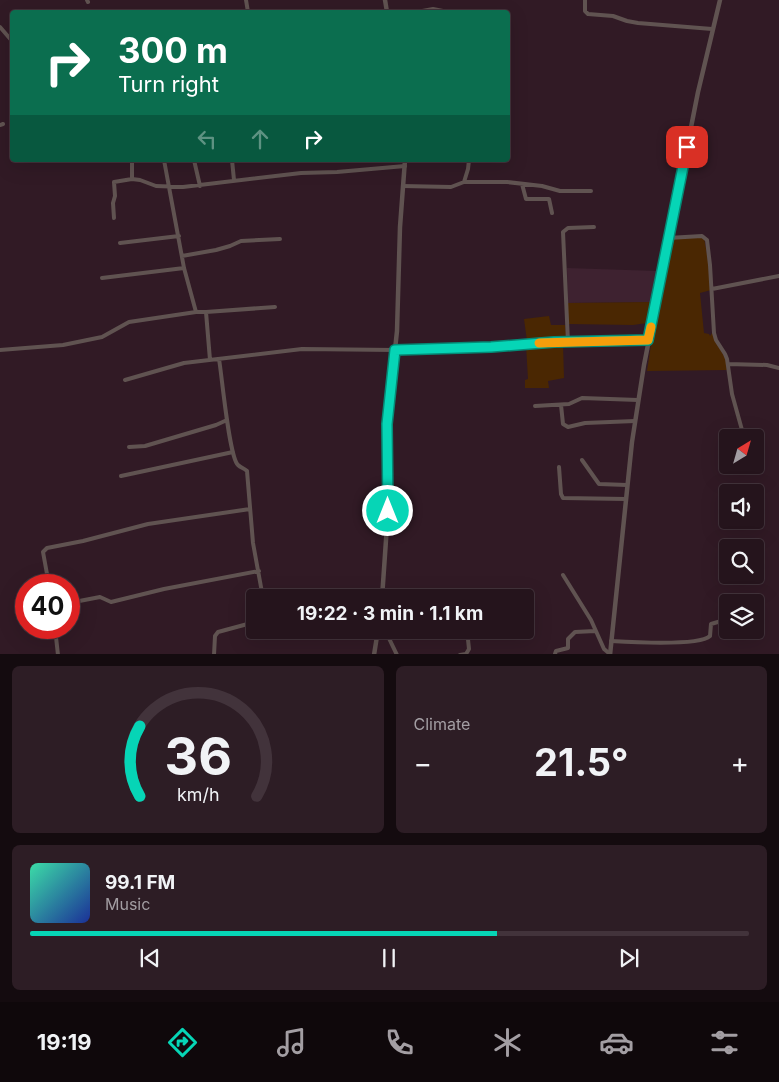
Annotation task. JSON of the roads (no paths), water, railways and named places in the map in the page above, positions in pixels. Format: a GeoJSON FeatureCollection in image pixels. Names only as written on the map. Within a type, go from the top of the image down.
{"type":"FeatureCollection","features":[{"type":"Feature","properties":{"kind":"street"},"geometry":{"type":"LineString","coordinates":[[585,0],[585,11],[588,14],[613,16],[628,22],[712,29]]}},
{"type":"Feature","properties":{"kind":"street"},"geometry":{"type":"LineString","coordinates":[[610,654],[634,421],[668,238],[712,29],[720,0]]}},
{"type":"Feature","properties":{"kind":"street"},"geometry":{"type":"LineString","coordinates":[[0,27],[10,39]]}},
{"type":"Feature","properties":{"kind":"street"},"geometry":{"type":"LineString","coordinates":[[132,162],[132,179]]}},
{"type":"Feature","properties":{"kind":"street"},"geometry":{"type":"LineString","coordinates":[[164,162],[184,268],[196,312]]}},
{"type":"Feature","properties":{"kind":"street"},"geometry":{"type":"LineString","coordinates":[[194,162],[200,186]]}},
{"type":"Feature","properties":{"kind":"street"},"geometry":{"type":"LineString","coordinates":[[232,162],[234,180]]}},
{"type":"Feature","properties":{"kind":"street"},"geometry":{"type":"LineString","coordinates":[[383,589],[388,511],[387,424],[398,323],[400,227],[405,162]]}},
{"type":"Feature","properties":{"kind":"street"},"geometry":{"type":"LineString","coordinates":[[464,182],[470,162]]}},
{"type":"Feature","properties":{"kind":"street"},"geometry":{"type":"LineString","coordinates":[[114,218],[112,204],[115,196],[114,182],[132,179],[170,188],[200,186],[301,172],[337,172],[405,166]]}},
{"type":"Feature","properties":{"kind":"street"},"geometry":{"type":"LineString","coordinates":[[403,186],[451,187],[464,182],[522,184],[542,186],[560,191],[591,191]]}},
{"type":"Feature","properties":{"kind":"street"},"geometry":{"type":"LineString","coordinates":[[522,184],[526,199],[549,199],[552,213]]}},
{"type":"Feature","properties":{"kind":"street"},"geometry":{"type":"LineString","coordinates":[[568,342],[563,232],[568,228],[594,227]]}},
{"type":"Feature","properties":{"kind":"street"},"geometry":{"type":"LineString","coordinates":[[120,243],[179,236]]}},
{"type":"Feature","properties":{"kind":"street"},"geometry":{"type":"LineString","coordinates":[[668,238],[706,237],[710,265],[714,333],[728,364],[732,394],[742,429]]}},
{"type":"Feature","properties":{"kind":"street"},"geometry":{"type":"LineString","coordinates":[[182,256],[223,248],[241,241],[280,238]]}},
{"type":"Feature","properties":{"kind":"street"},"geometry":{"type":"LineString","coordinates":[[102,278],[184,268]]}},
{"type":"Feature","properties":{"kind":"street"},"geometry":{"type":"LineString","coordinates":[[712,290],[779,276]]}},
{"type":"Feature","properties":{"kind":"street"},"geometry":{"type":"LineString","coordinates":[[0,350],[56,346],[102,337],[129,322],[196,312],[275,307]]}},
{"type":"Feature","properties":{"kind":"street"},"geometry":{"type":"LineString","coordinates":[[206,312],[210,360]]}},
{"type":"Feature","properties":{"kind":"street"},"geometry":{"type":"LineString","coordinates":[[125,380],[184,363],[302,349],[395,350],[648,340]]}},
{"type":"Feature","properties":{"kind":"street"},"geometry":{"type":"LineString","coordinates":[[219,359],[233,452],[237,465],[247,471],[253,543],[262,589]]}},
{"type":"Feature","properties":{"kind":"street"},"geometry":{"type":"LineString","coordinates":[[728,364],[767,364],[779,368]]}},
{"type":"Feature","properties":{"kind":"street"},"geometry":{"type":"LineString","coordinates":[[535,406],[569,404],[582,398],[638,400]]}},
{"type":"Feature","properties":{"kind":"street"},"geometry":{"type":"LineString","coordinates":[[561,405],[563,424],[568,427],[585,423],[634,421]]}},
{"type":"Feature","properties":{"kind":"street"},"geometry":{"type":"LineString","coordinates":[[129,447],[145,446],[227,420]]}},
{"type":"Feature","properties":{"kind":"street"},"geometry":{"type":"LineString","coordinates":[[121,476],[233,452]]}},
{"type":"Feature","properties":{"kind":"street"},"geometry":{"type":"LineString","coordinates":[[582,460],[599,484],[627,485]]}},
{"type":"Feature","properties":{"kind":"street"},"geometry":{"type":"LineString","coordinates":[[559,468],[563,498],[626,500]]}},
{"type":"Feature","properties":{"kind":"street"},"geometry":{"type":"LineString","coordinates":[[47,574],[44,552],[47,548],[83,541],[148,524],[250,509]]}},
{"type":"Feature","properties":{"kind":"street"},"geometry":{"type":"LineString","coordinates":[[80,601],[100,597],[111,602],[164,589],[260,571]]}},
{"type":"Feature","properties":{"kind":"street"},"geometry":{"type":"LineString","coordinates":[[563,575],[591,620],[604,649],[610,654]]}},
{"type":"Feature","properties":{"kind":"street"},"geometry":{"type":"LineString","coordinates":[[611,641],[643,643],[701,641],[710,636],[711,624],[719,622]]}},
{"type":"Feature","properties":{"kind":"street"},"geometry":{"type":"LineString","coordinates":[[214,654],[215,636],[218,632],[246,624]]}},
{"type":"Feature","properties":{"kind":"street"},"geometry":{"type":"LineString","coordinates":[[555,654],[556,651],[568,648],[568,639],[575,632],[595,631]]}},
{"type":"Feature","properties":{"kind":"street"},"geometry":{"type":"LineString","coordinates":[[56,639],[58,654]]}},
{"type":"Feature","properties":{"kind":"street"},"geometry":{"type":"LineString","coordinates":[[374,654],[376,639]]}},
{"type":"Feature","properties":{"kind":"street"},"geometry":{"type":"LineString","coordinates":[[390,639],[397,654]]}},
{"type":"Feature","properties":{"kind":"street"},"geometry":{"type":"LineString","coordinates":[[460,654],[466,654],[469,649],[467,639]]}}]}
